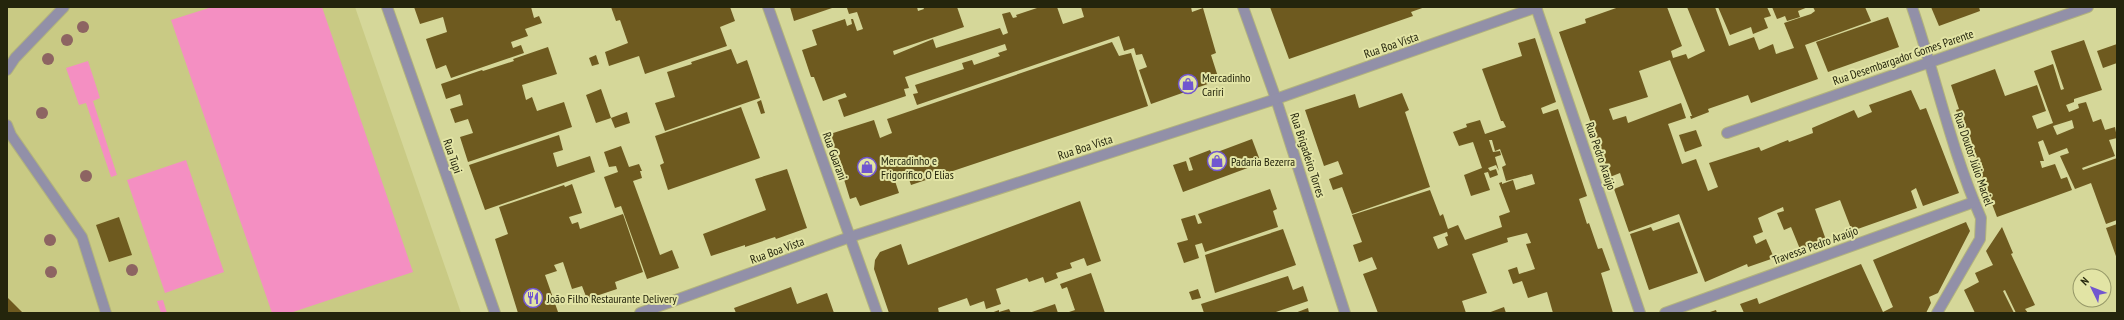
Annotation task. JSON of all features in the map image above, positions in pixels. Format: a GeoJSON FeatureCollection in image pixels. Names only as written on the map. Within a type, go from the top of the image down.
{"type":"FeatureCollection","features":[{"type":"Feature","properties":{"kind":"street"},"geometry":{"type":"LineString","coordinates":[[7,70],[15,58],[64,7]]}},
{"type":"Feature","properties":{"kind":"street","name":"Rua Tupi"},"geometry":{"type":"LineString","coordinates":[[387,7],[495,313]]}},
{"type":"Feature","properties":{"kind":"street","name":"Rua Guarani"},"geometry":{"type":"LineString","coordinates":[[768,7],[877,313]]}},
{"type":"Feature","properties":{"kind":"street","name":"Rua Brigadeiro Torres"},"geometry":{"type":"LineString","coordinates":[[1243,7],[1276,99],[1345,313]]}},
{"type":"Feature","properties":{"kind":"street","name":"Rua Boa Vista"},"geometry":{"type":"LineString","coordinates":[[640,313],[850,237],[1276,99],[1537,7]]}},
{"type":"Feature","properties":{"kind":"street","name":"Rua Pedro Araújo"},"geometry":{"type":"LineString","coordinates":[[1537,7],[1640,313]]}},
{"type":"Feature","properties":{"kind":"street","name":"Rua Doutor Júlio Maciel"},"geometry":{"type":"LineString","coordinates":[[1912,7],[1931,61],[1938,91],[1974,202],[1981,218],[1980,239],[1937,313]]}},
{"type":"Feature","properties":{"kind":"street","name":"Rua Desembargador Gomes Parente"},"geometry":{"type":"LineString","coordinates":[[1727,133],[2088,7]]}},
{"type":"Feature","properties":{"kind":"street"},"geometry":{"type":"LineString","coordinates":[[7,125],[11,135],[82,237],[106,313]]}},
{"type":"Feature","properties":{"kind":"street","name":"Travessa Pedro Araújo"},"geometry":{"type":"LineString","coordinates":[[1665,313],[1974,202]]}},
{"type":"Feature","properties":{"kind":"shaded area"},"geometry":{"type":"Polygon","coordinates":[[[7,7],[355,7],[461,313],[7,313],[7,7]]]}},
{"type":"Feature","properties":{"kind":"shaded area"},"geometry":{"type":"Polygon","coordinates":[[[212,7],[322,7],[413,272],[290,313],[272,313],[171,20],[212,7]]]}},
{"type":"Feature","properties":{"kind":"shaded area"},"geometry":{"type":"Polygon","coordinates":[[[88,61],[100,98],[93,101],[117,175],[111,177],[86,103],[79,105],[66,68],[88,61]]]}},
{"type":"Feature","properties":{"kind":"shaded area"},"geometry":{"type":"Polygon","coordinates":[[[186,160],[224,272],[165,293],[127,180],[186,160]]]}},
{"type":"Feature","properties":{"kind":"shaded area"},"geometry":{"type":"Polygon","coordinates":[[[163,300],[167,313],[161,313],[157,301],[163,300]]]}},
{"type":"Feature","properties":{"kind":"building"},"geometry":{"type":"Polygon","coordinates":[[[414,7],[531,7],[534,18],[539,16],[542,23],[525,29],[528,36],[511,42],[513,48],[521,45],[524,53],[451,78],[446,65],[436,69],[426,39],[447,32],[443,17],[420,24],[414,7]]]}},
{"type":"Feature","properties":{"kind":"building"},"geometry":{"type":"Polygon","coordinates":[[[611,7],[730,7],[735,21],[720,27],[727,46],[645,74],[639,56],[609,66],[605,52],[628,43],[620,20],[616,21],[611,7]]]}},
{"type":"Feature","properties":{"kind":"building"},"geometry":{"type":"Polygon","coordinates":[[[790,7],[835,7],[794,21],[790,7]]]}},
{"type":"Feature","properties":{"kind":"building"},"geometry":{"type":"Polygon","coordinates":[[[917,7],[918,11],[924,9],[923,7],[957,7],[964,27],[893,51],[894,55],[933,39],[936,48],[1000,28],[1003,35],[1008,33],[1002,14],[1010,12],[1013,18],[1017,17],[1016,15],[1040,7],[1057,7],[1063,24],[1084,17],[1081,7],[1191,7],[1192,12],[1203,8],[1216,53],[1211,55],[1219,80],[1151,104],[1139,70],[1147,67],[1142,54],[1136,55],[1134,48],[1124,51],[1119,36],[917,105],[913,94],[918,93],[915,85],[964,69],[962,63],[972,60],[974,65],[1000,56],[998,53],[1007,50],[1005,44],[905,77],[909,88],[904,89],[906,96],[844,117],[838,100],[847,97],[845,93],[823,101],[814,77],[811,77],[802,50],[817,45],[812,30],[845,19],[847,26],[852,24],[851,19],[853,19],[857,31],[863,29],[857,12],[849,14],[847,8],[917,7]]]}},
{"type":"Feature","properties":{"kind":"building"},"geometry":{"type":"Polygon","coordinates":[[[1270,7],[1425,7],[1411,12],[1413,16],[1289,59],[1270,7]]]}},
{"type":"Feature","properties":{"kind":"building"},"geometry":{"type":"Polygon","coordinates":[[[1619,7],[1667,7],[1682,46],[1671,51],[1673,58],[1686,54],[1688,59],[1705,51],[1687,7],[1715,7],[1729,46],[1754,37],[1759,50],[1773,44],[1776,54],[1794,48],[1784,23],[1811,14],[1815,11],[1813,7],[1865,7],[1871,21],[1805,45],[1818,79],[1751,103],[1748,95],[1708,109],[1709,112],[1691,119],[1690,116],[1692,116],[1670,60],[1639,71],[1648,97],[1609,109],[1613,120],[1626,116],[1628,123],[1681,103],[1686,118],[1668,124],[1682,164],[1696,159],[1708,191],[1718,187],[1709,163],[1759,147],[1761,151],[1788,140],[1789,142],[1813,133],[1812,128],[1854,110],[1858,118],[1872,112],[1869,105],[1911,90],[1920,110],[1926,108],[1959,193],[1923,206],[1916,188],[1911,191],[1917,208],[1852,231],[1840,200],[1815,209],[1826,240],[1800,249],[1791,227],[1784,230],[1777,213],[1784,211],[1783,207],[1758,218],[1763,232],[1753,236],[1756,244],[1766,239],[1774,258],[1748,267],[1747,264],[1705,282],[1679,214],[1629,232],[1614,189],[1624,185],[1620,173],[1610,177],[1559,32],[1586,23],[1585,19],[1619,7]]]}},
{"type":"Feature","properties":{"kind":"building"},"geometry":{"type":"Polygon","coordinates":[[[1718,7],[1767,7],[1771,16],[1764,18],[1768,28],[1753,34],[1751,27],[1730,35],[1718,7]]]}},
{"type":"Feature","properties":{"kind":"building"},"geometry":{"type":"Polygon","coordinates":[[[1772,7],[1808,7],[1798,11],[1800,17],[1787,21],[1785,16],[1777,19],[1772,7]]]}},
{"type":"Feature","properties":{"kind":"building"},"geometry":{"type":"Polygon","coordinates":[[[1931,7],[1979,7],[1980,11],[1939,26],[1931,7]]]}},
{"type":"Feature","properties":{"kind":"building"},"geometry":{"type":"Polygon","coordinates":[[[1888,17],[1899,47],[1828,72],[1816,42],[1888,17]]]}},
{"type":"Feature","properties":{"kind":"building"},"geometry":{"type":"Polygon","coordinates":[[[1535,38],[1556,102],[1541,108],[1543,114],[1558,109],[1587,196],[1579,199],[1587,224],[1589,223],[1598,249],[1602,248],[1610,270],[1601,273],[1613,313],[1553,313],[1547,292],[1528,298],[1522,281],[1513,284],[1508,270],[1517,267],[1519,274],[1535,269],[1526,244],[1531,243],[1527,233],[1507,238],[1508,242],[1472,254],[1487,293],[1462,301],[1466,313],[1378,313],[1363,274],[1377,269],[1372,257],[1359,262],[1353,245],[1362,242],[1352,215],[1430,190],[1440,216],[1443,214],[1448,229],[1458,225],[1465,240],[1502,227],[1499,216],[1510,212],[1499,183],[1502,182],[1502,184],[1513,180],[1516,190],[1535,184],[1532,174],[1506,181],[1502,167],[1506,165],[1500,149],[1495,151],[1492,140],[1489,140],[1493,152],[1500,151],[1501,155],[1495,157],[1499,171],[1496,165],[1488,168],[1490,171],[1496,169],[1498,175],[1490,178],[1488,172],[1484,173],[1490,190],[1471,196],[1464,175],[1482,168],[1473,142],[1459,146],[1453,132],[1467,127],[1466,124],[1480,120],[1485,134],[1506,127],[1503,121],[1501,121],[1482,69],[1522,56],[1518,43],[1535,38]],[[1447,232],[1433,237],[1438,249],[1448,245],[1445,237],[1448,236],[1447,232]]]}},
{"type":"Feature","properties":{"kind":"building"},"geometry":{"type":"Polygon","coordinates":[[[2084,40],[2102,90],[2074,99],[2074,102],[2066,105],[2069,112],[2079,108],[2078,104],[2086,102],[2093,122],[2101,119],[2105,130],[2115,127],[2117,138],[2109,140],[2115,156],[2082,168],[2083,170],[2117,158],[2117,220],[2106,224],[2091,183],[2075,189],[2060,156],[2069,153],[2067,148],[2049,155],[2043,140],[2038,142],[2044,161],[2040,161],[2042,168],[2055,164],[2061,179],[2067,177],[2072,190],[1997,217],[1956,110],[1959,109],[1951,85],[1995,69],[2005,96],[2037,85],[2046,111],[2032,116],[2037,129],[2053,123],[2034,71],[2053,64],[2061,90],[2064,89],[2051,51],[2084,40]],[[2072,120],[2053,126],[2057,135],[2074,128],[2072,120]]]}},
{"type":"Feature","properties":{"kind":"building"},"geometry":{"type":"Polygon","coordinates":[[[1112,42],[1119,56],[1131,53],[1148,106],[911,185],[908,176],[895,181],[899,193],[860,206],[856,197],[850,199],[830,134],[874,120],[880,138],[892,133],[887,119],[1112,42]]]}},
{"type":"Feature","properties":{"kind":"building"},"geometry":{"type":"Polygon","coordinates":[[[2117,44],[2117,63],[2103,68],[2097,51],[2117,44]]]}},
{"type":"Feature","properties":{"kind":"building"},"geometry":{"type":"Polygon","coordinates":[[[548,47],[557,74],[522,85],[526,100],[532,97],[537,111],[564,102],[572,127],[468,162],[460,137],[473,133],[468,119],[455,123],[450,109],[463,105],[460,94],[446,99],[441,84],[514,61],[513,59],[548,47]]]}},
{"type":"Feature","properties":{"kind":"building"},"geometry":{"type":"Polygon","coordinates":[[[731,49],[737,64],[747,60],[760,98],[665,131],[655,103],[675,97],[667,72],[692,64],[691,62],[731,49]]]}},
{"type":"Feature","properties":{"kind":"building"},"geometry":{"type":"Polygon","coordinates":[[[596,55],[599,64],[592,66],[589,58],[596,55]]]}},
{"type":"Feature","properties":{"kind":"building"},"geometry":{"type":"Polygon","coordinates":[[[601,89],[611,118],[596,123],[586,95],[601,89]]]}},
{"type":"Feature","properties":{"kind":"building"},"geometry":{"type":"Polygon","coordinates":[[[1402,93],[1409,110],[1405,112],[1430,187],[1352,214],[1342,187],[1333,190],[1329,179],[1343,174],[1338,161],[1324,166],[1305,110],[1355,94],[1359,108],[1402,93]]]}},
{"type":"Feature","properties":{"kind":"building"},"geometry":{"type":"Polygon","coordinates":[[[761,100],[765,113],[761,114],[757,102],[761,100]]]}},
{"type":"Feature","properties":{"kind":"building"},"geometry":{"type":"Polygon","coordinates":[[[741,107],[760,158],[668,190],[660,165],[664,163],[655,136],[741,107]]]}},
{"type":"Feature","properties":{"kind":"building"},"geometry":{"type":"Polygon","coordinates":[[[627,112],[630,123],[615,128],[611,118],[627,112]]]}},
{"type":"Feature","properties":{"kind":"building"},"geometry":{"type":"Polygon","coordinates":[[[1696,130],[1702,146],[1685,152],[1679,135],[1696,130]]]}},
{"type":"Feature","properties":{"kind":"building"},"geometry":{"type":"Polygon","coordinates":[[[559,135],[563,150],[553,153],[557,167],[590,156],[595,172],[485,210],[469,165],[559,135]]]}},
{"type":"Feature","properties":{"kind":"building"},"geometry":{"type":"Polygon","coordinates":[[[1252,139],[1261,163],[1183,192],[1173,165],[1186,161],[1189,171],[1193,170],[1189,158],[1210,150],[1212,154],[1252,139]]]}},
{"type":"Feature","properties":{"kind":"building"},"geometry":{"type":"Polygon","coordinates":[[[621,146],[629,167],[639,164],[642,171],[640,171],[642,178],[633,181],[660,255],[672,250],[679,268],[647,279],[621,206],[615,208],[604,177],[618,172],[616,166],[609,167],[604,152],[621,146]]]}},
{"type":"Feature","properties":{"kind":"building"},"geometry":{"type":"Polygon","coordinates":[[[787,169],[807,228],[776,239],[775,237],[711,256],[703,234],[766,210],[755,179],[787,169]]]}},
{"type":"Feature","properties":{"kind":"building"},"geometry":{"type":"Polygon","coordinates":[[[572,184],[582,213],[569,217],[572,224],[578,222],[580,229],[623,214],[643,272],[615,282],[617,289],[587,299],[582,286],[572,289],[563,262],[554,265],[557,271],[545,275],[558,312],[518,313],[495,239],[508,234],[499,207],[564,185],[565,187],[572,184]]]}},
{"type":"Feature","properties":{"kind":"building"},"geometry":{"type":"Polygon","coordinates":[[[1270,189],[1277,209],[1273,211],[1278,227],[1205,252],[1202,243],[1195,245],[1199,258],[1184,263],[1177,243],[1188,240],[1181,219],[1195,215],[1198,224],[1202,223],[1198,214],[1270,189]]]}},
{"type":"Feature","properties":{"kind":"building"},"geometry":{"type":"Polygon","coordinates":[[[1080,201],[1101,261],[1087,266],[1084,258],[1070,263],[1072,268],[1056,273],[1058,278],[1045,283],[1043,277],[1029,282],[1027,278],[996,289],[1001,304],[986,309],[984,301],[970,306],[967,298],[938,308],[939,313],[889,313],[874,269],[875,260],[880,252],[901,244],[908,265],[1080,201]]]}},
{"type":"Feature","properties":{"kind":"building"},"geometry":{"type":"Polygon","coordinates":[[[119,217],[132,255],[109,262],[96,225],[119,217]]]}},
{"type":"Feature","properties":{"kind":"building"},"geometry":{"type":"Polygon","coordinates":[[[1679,222],[1698,273],[1649,290],[1630,234],[1651,227],[1653,231],[1679,222]]]}},
{"type":"Feature","properties":{"kind":"building"},"geometry":{"type":"Polygon","coordinates":[[[1966,222],[1970,231],[1938,293],[1929,297],[1931,303],[1926,313],[1744,313],[1740,304],[1757,298],[1759,304],[1861,264],[1883,312],[1893,307],[1873,260],[1966,222]]]}},
{"type":"Feature","properties":{"kind":"building"},"geometry":{"type":"Polygon","coordinates":[[[2117,224],[2117,259],[2106,228],[2117,224]]]}},
{"type":"Feature","properties":{"kind":"building"},"geometry":{"type":"Polygon","coordinates":[[[2002,227],[2013,253],[2011,254],[2035,305],[2025,309],[2028,313],[2016,313],[2005,290],[2003,291],[2014,313],[1975,313],[1964,290],[1979,282],[1975,273],[1993,265],[1986,251],[2002,227]]]}},
{"type":"Feature","properties":{"kind":"building"},"geometry":{"type":"Polygon","coordinates":[[[1283,229],[1296,265],[1215,293],[1205,255],[1283,229]]]}},
{"type":"Feature","properties":{"kind":"building"},"geometry":{"type":"Polygon","coordinates":[[[1091,273],[1105,313],[1066,313],[1075,310],[1067,287],[1062,289],[1060,284],[1091,273]]]}},
{"type":"Feature","properties":{"kind":"building"},"geometry":{"type":"Polygon","coordinates":[[[1288,276],[1293,290],[1303,286],[1308,301],[1273,313],[1204,313],[1201,304],[1288,276]]]}},
{"type":"Feature","properties":{"kind":"building"},"geometry":{"type":"Polygon","coordinates":[[[791,287],[797,304],[827,293],[834,313],[736,313],[734,308],[791,287]]]}},
{"type":"Feature","properties":{"kind":"building"},"geometry":{"type":"Polygon","coordinates":[[[1198,289],[1201,298],[1192,300],[1189,292],[1198,289]]]}},
{"type":"Feature","properties":{"kind":"building"},"geometry":{"type":"Polygon","coordinates":[[[7,297],[23,313],[7,313],[7,297]]]}},
{"type":"Feature","properties":{"kind":"building"},"geometry":{"type":"Polygon","coordinates":[[[1055,304],[1058,313],[1029,313],[1055,304]]]}},
{"type":"Feature","properties":{"kind":"building"},"geometry":{"type":"Polygon","coordinates":[[[1504,307],[1506,313],[1488,313],[1504,307]]]}},
{"type":"Feature","properties":{"kind":"building"},"geometry":{"type":"Polygon","coordinates":[[[1308,308],[1309,313],[1295,313],[1308,308]]]}},
{"type":"Feature","properties":{"kind":"building"},"geometry":{"type":"Polygon","coordinates":[[[1009,309],[1011,313],[991,313],[999,310],[999,312],[1009,309]]]}},
{"type":"Feature","properties":{"kind":"building"},"geometry":{"type":"Polygon","coordinates":[[[1716,310],[1717,313],[1707,313],[1716,310]]]}},
{"type":"Feature","properties":{"kind":"place","name":"Mercadinho Cariri"},"geometry":{"type":"Point","coordinates":[1188,84]}},
{"type":"Feature","properties":{"kind":"place","name":"Padaria Bezerra"},"geometry":{"type":"Point","coordinates":[1217,161]}},
{"type":"Feature","properties":{"kind":"place","name":"Mercadinho e Frigorífico O Elias"},"geometry":{"type":"Point","coordinates":[867,167]}},
{"type":"Feature","properties":{"kind":"place","name":"João Filho Restaurante Delivery"},"geometry":{"type":"Point","coordinates":[533,298]}}]}
